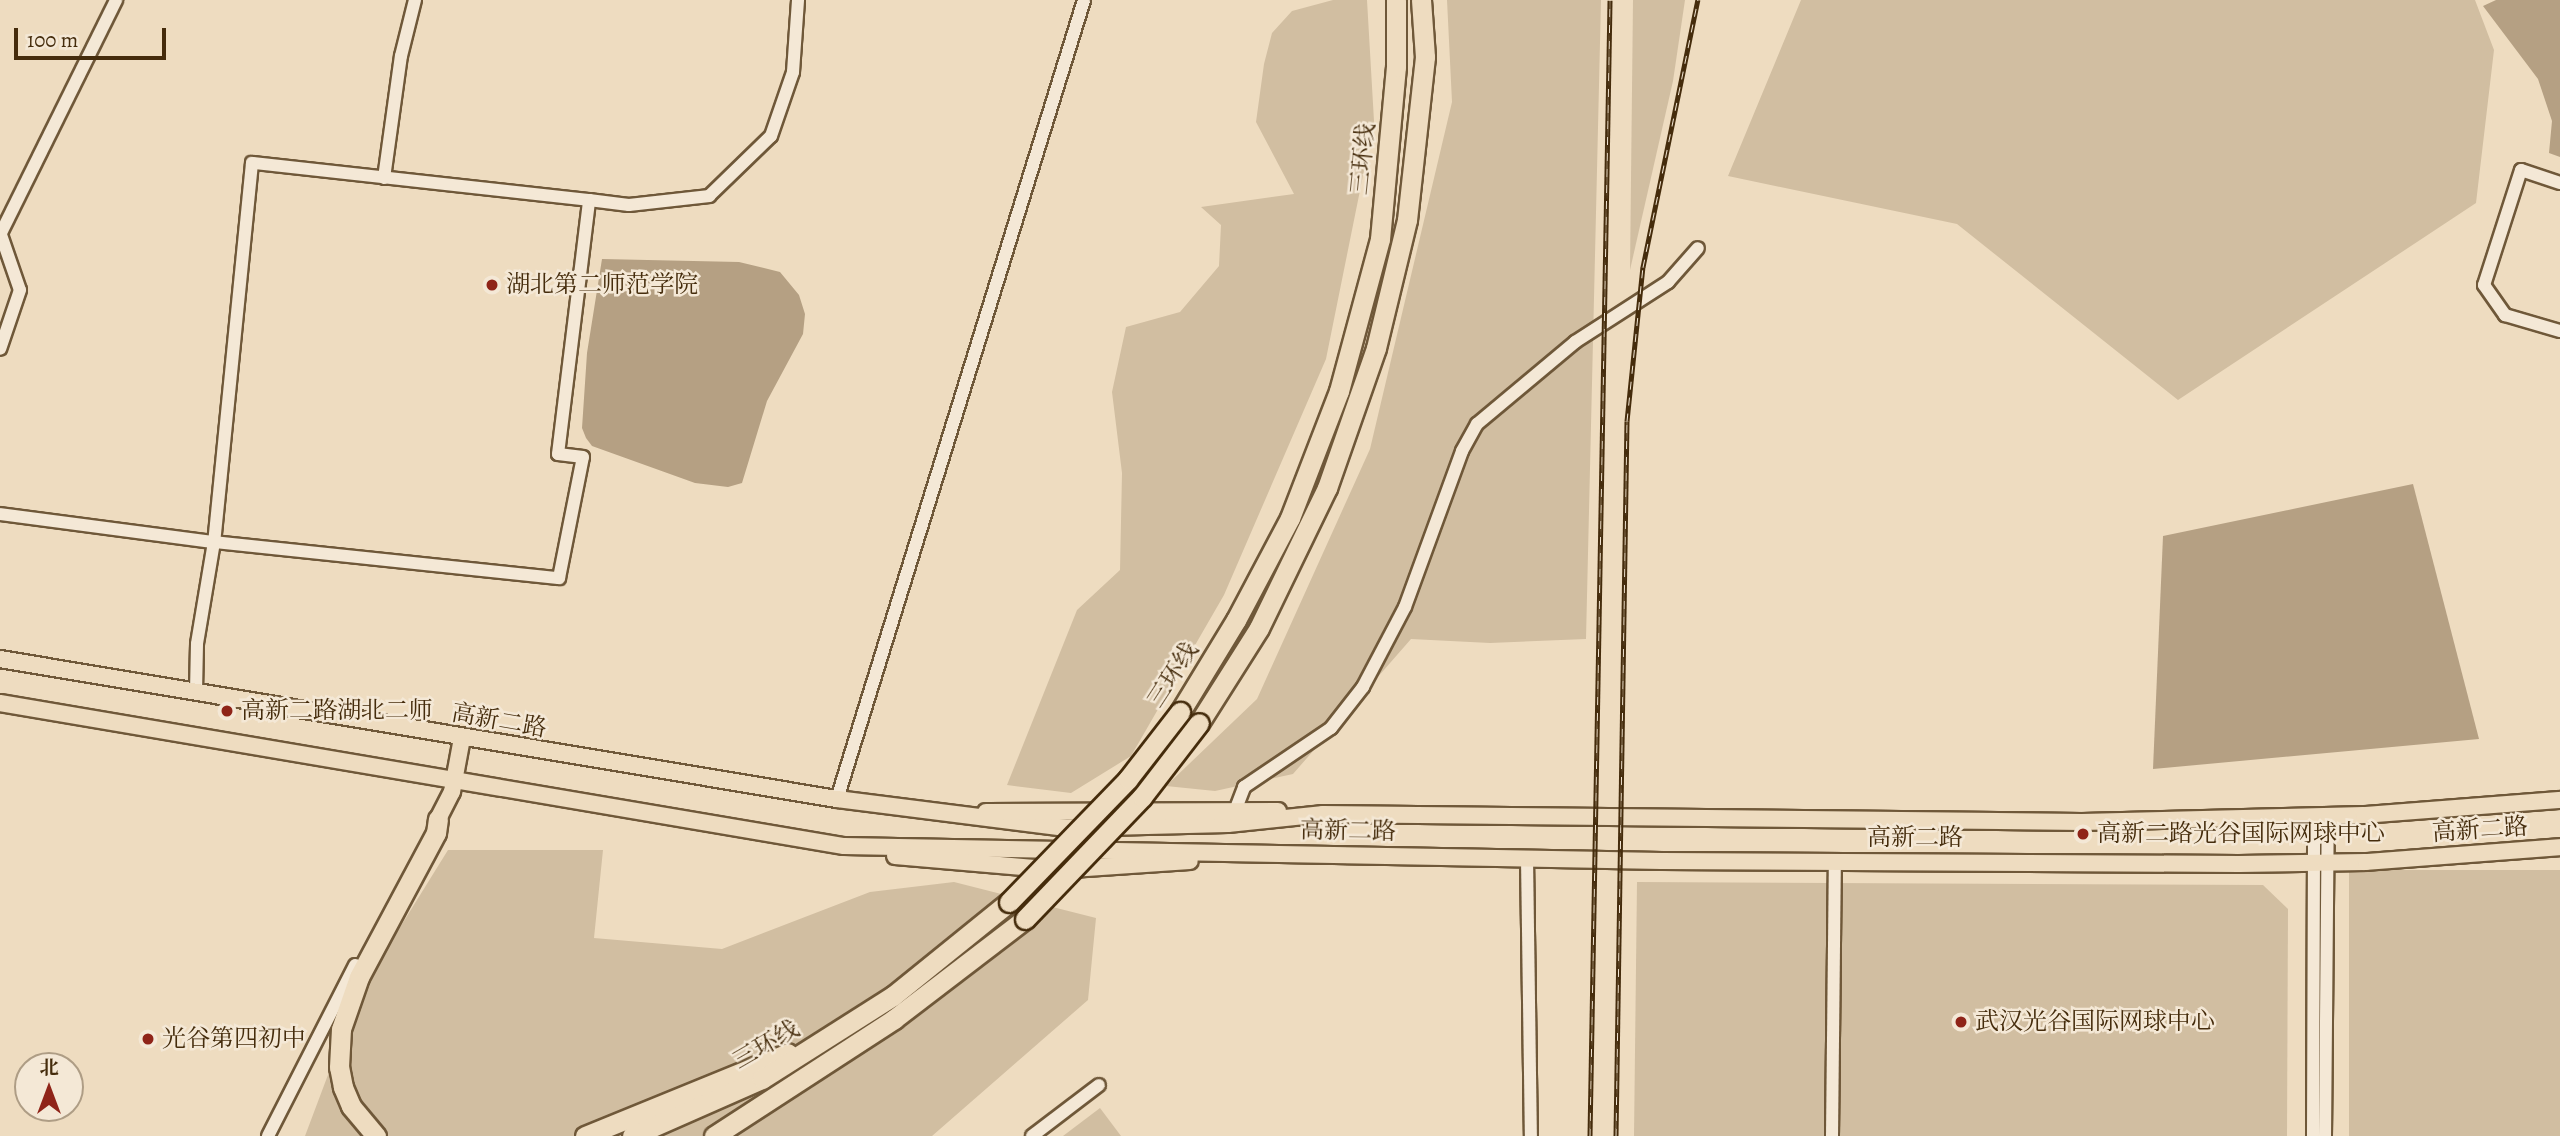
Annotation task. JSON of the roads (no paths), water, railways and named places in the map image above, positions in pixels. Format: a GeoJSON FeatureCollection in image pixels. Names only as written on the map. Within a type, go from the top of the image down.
{"type":"FeatureCollection","features":[{"type":"Feature","properties":{"kind":"highway"},"geometry":{"type":"LineString","coordinates":[[1387,0],[1396,67]]}},
{"type":"Feature","properties":{"kind":"highway","name":"三环线"},"geometry":{"type":"LineString","coordinates":[[632,1136],[762,1079],[893,996],[1009,902],[1128,779],[1180,712],[1237,620],[1290,518],[1339,391],[1380,239],[1396,67],[1396,0]]}},
{"type":"Feature","properties":{"kind":"highway","name":"三环线"},"geometry":{"type":"LineString","coordinates":[[714,1136],[894,1019],[1025,919],[1142,797],[1199,723],[1259,628],[1327,488],[1376,348],[1407,220],[1425,57],[1421,0]]}},
{"type":"Feature","properties":{"kind":"highway"},"geometry":{"type":"LineString","coordinates":[[376,1136],[351,1106],[343,1087],[341,1028],[359,977],[436,833],[438,819]]}},
{"type":"Feature","properties":{"kind":"highway"},"geometry":{"type":"LineString","coordinates":[[585,1136],[822,1041]]}},
{"type":"Feature","properties":{"kind":"highway"},"geometry":{"type":"LineString","coordinates":[[666,1136],[762,1079]]}},
{"type":"Feature","properties":{"kind":"main road","name":"高新二路"},"geometry":{"type":"LineString","coordinates":[[0,659],[462,738],[836,799],[949,814],[1107,828],[1228,824],[1323,814]]}},
{"type":"Feature","properties":{"kind":"main road","name":"高新二路"},"geometry":{"type":"LineString","coordinates":[[0,703],[844,846],[1528,858],[2320,862],[2560,847]]}},
{"type":"Feature","properties":{"kind":"main road"},"geometry":{"type":"LineString","coordinates":[[438,819],[454,782],[462,738]]}},
{"type":"Feature","properties":{"kind":"main road","name":"高新二路"},"geometry":{"type":"LineString","coordinates":[[949,814],[1235,811],[2055,822],[2321,816],[2560,800]]}},
{"type":"Feature","properties":{"kind":"street"},"geometry":{"type":"LineString","coordinates":[[0,349],[20,290],[1,233],[116,0]]}},
{"type":"Feature","properties":{"kind":"street"},"geometry":{"type":"LineString","coordinates":[[384,178],[401,56],[415,0]]}},
{"type":"Feature","properties":{"kind":"street"},"geometry":{"type":"LineString","coordinates":[[196,692],[197,644],[214,542],[252,163],[629,205],[709,196],[771,136],[793,72],[798,0]]}},
{"type":"Feature","properties":{"kind":"street"},"geometry":{"type":"LineString","coordinates":[[836,799],[1084,0]]}},
{"type":"Feature","properties":{"kind":"street"},"geometry":{"type":"LineString","coordinates":[[2560,183],[2521,170],[2484,285],[2505,315],[2560,331]]}},
{"type":"Feature","properties":{"kind":"street"},"geometry":{"type":"LineString","coordinates":[[0,514],[214,542],[559,578],[583,457],[558,454],[589,200]]}},
{"type":"Feature","properties":{"kind":"street"},"geometry":{"type":"LineString","coordinates":[[1235,811],[1244,787],[1331,728],[1363,687],[1405,607],[1462,451],[1477,424],[1575,342],[1668,282],[1699,248]]}},
{"type":"Feature","properties":{"kind":"street"},"geometry":{"type":"LineString","coordinates":[[2313,1136],[2321,816]]}},
{"type":"Feature","properties":{"kind":"street"},"geometry":{"type":"LineString","coordinates":[[268,1136],[408,866],[438,819]]}},
{"type":"Feature","properties":{"kind":"street"},"geometry":{"type":"LineString","coordinates":[[1528,858],[1531,1136]]}},
{"type":"Feature","properties":{"kind":"street"},"geometry":{"type":"LineString","coordinates":[[1832,1136],[1835,861]]}},
{"type":"Feature","properties":{"kind":"street"},"geometry":{"type":"LineString","coordinates":[[2320,862],[2325,1136]]}},
{"type":"Feature","properties":{"kind":"street"},"geometry":{"type":"LineString","coordinates":[[1032,1136],[1098,1085]]}},
{"type":"Feature","properties":{"kind":"railway"},"geometry":{"type":"LineString","coordinates":[[1590,1136],[1610,0]]}},
{"type":"Feature","properties":{"kind":"railway"},"geometry":{"type":"LineString","coordinates":[[1616,1136],[1627,421],[1643,267],[1698,0]]}},
{"type":"Feature","properties":{"kind":"place","name":"湖北第二师范学院"},"geometry":{"type":"Point","coordinates":[492,285]}},
{"type":"Feature","properties":{"kind":"place","name":"高新二路湖北二师"},"geometry":{"type":"Point","coordinates":[227,711]}},
{"type":"Feature","properties":{"kind":"place","name":"高新二路光谷国际网球中心"},"geometry":{"type":"Point","coordinates":[2083,834]}},
{"type":"Feature","properties":{"kind":"place","name":"武汉光谷国际网球中心"},"geometry":{"type":"Point","coordinates":[1961,1022]}},
{"type":"Feature","properties":{"kind":"place","name":"光谷第四初中"},"geometry":{"type":"Point","coordinates":[148,1039]}}]}
